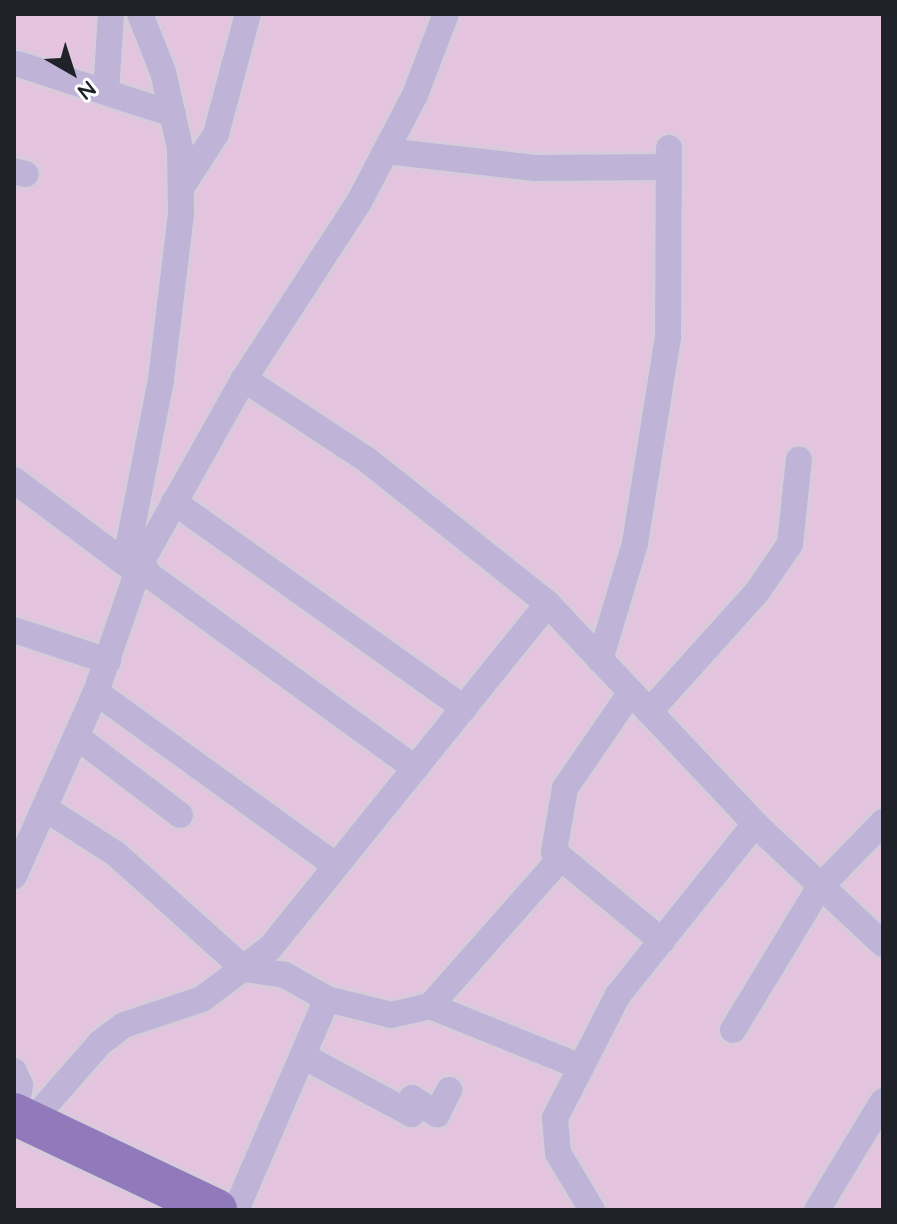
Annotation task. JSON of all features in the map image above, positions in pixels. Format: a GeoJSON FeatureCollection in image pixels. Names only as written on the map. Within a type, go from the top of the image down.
{"type":"FeatureCollection","features":[{"type":"Feature","properties":{"kind":"main road"},"geometry":{"type":"LineString","coordinates":[[18,1118],[216,1210]]}},
{"type":"Feature","properties":{"kind":"street"},"geometry":{"type":"LineString","coordinates":[[106,92],[111,14]]}},
{"type":"Feature","properties":{"kind":"street"},"geometry":{"type":"LineString","coordinates":[[138,568],[129,543],[177,274],[181,188],[173,114],[141,14]]}},
{"type":"Feature","properties":{"kind":"street"},"geometry":{"type":"LineString","coordinates":[[181,188],[216,134],[248,14]]}},
{"type":"Feature","properties":{"kind":"street"},"geometry":{"type":"LineString","coordinates":[[14,876],[96,692],[138,568],[244,379],[386,151],[441,16]]}},
{"type":"Feature","properties":{"kind":"street"},"geometry":{"type":"LineString","coordinates":[[18,62],[173,114]]}},
{"type":"Feature","properties":{"kind":"street"},"geometry":{"type":"LineString","coordinates":[[386,151],[535,168],[669,158],[668,337],[635,543],[600,660]]}},
{"type":"Feature","properties":{"kind":"street"},"geometry":{"type":"LineString","coordinates":[[244,379],[366,459],[548,604],[755,824],[819,888],[883,944]]}},
{"type":"Feature","properties":{"kind":"street"},"geometry":{"type":"LineString","coordinates":[[649,712],[757,592],[790,544],[799,459]]}},
{"type":"Feature","properties":{"kind":"street"},"geometry":{"type":"LineString","coordinates":[[14,480],[415,768]]}},
{"type":"Feature","properties":{"kind":"street"},"geometry":{"type":"LineString","coordinates":[[174,502],[464,708]]}},
{"type":"Feature","properties":{"kind":"street"},"geometry":{"type":"LineString","coordinates":[[18,1118],[124,1025],[202,999],[244,969],[336,866],[548,604]]}},
{"type":"Feature","properties":{"kind":"street"},"geometry":{"type":"LineString","coordinates":[[14,630],[108,661]]}},
{"type":"Feature","properties":{"kind":"street"},"geometry":{"type":"LineString","coordinates":[[96,692],[336,866]]}},
{"type":"Feature","properties":{"kind":"street"},"geometry":{"type":"LineString","coordinates":[[631,692],[565,788],[554,852],[662,941]]}},
{"type":"Feature","properties":{"kind":"street"},"geometry":{"type":"LineString","coordinates":[[77,737],[180,815]]}},
{"type":"Feature","properties":{"kind":"street"},"geometry":{"type":"LineString","coordinates":[[46,809],[116,854],[244,969],[285,975],[327,999],[391,1015],[430,1006],[581,1067]]}},
{"type":"Feature","properties":{"kind":"street"},"geometry":{"type":"LineString","coordinates":[[733,1030],[819,888],[883,822]]}},
{"type":"Feature","properties":{"kind":"street"},"geometry":{"type":"LineString","coordinates":[[592,1210],[552,1135],[581,1067],[618,995],[755,824]]}},
{"type":"Feature","properties":{"kind":"street"},"geometry":{"type":"LineString","coordinates":[[430,1006],[561,858]]}},
{"type":"Feature","properties":{"kind":"street"},"geometry":{"type":"LineString","coordinates":[[236,1210],[327,999]]}},
{"type":"Feature","properties":{"kind":"street"},"geometry":{"type":"LineString","coordinates":[[303,1056],[411,1114],[412,1098],[437,1114],[449,1090]]}},
{"type":"Feature","properties":{"kind":"street"},"geometry":{"type":"LineString","coordinates":[[14,1071],[20,1085],[18,1118]]}},
{"type":"Feature","properties":{"kind":"street"},"geometry":{"type":"LineString","coordinates":[[817,1210],[883,1101]]}},
{"type":"Feature","properties":{"kind":"shaded area"},"geometry":{"type":"Polygon","coordinates":[[[14,14],[883,14],[883,1210],[14,1210],[14,14]]]}}]}
